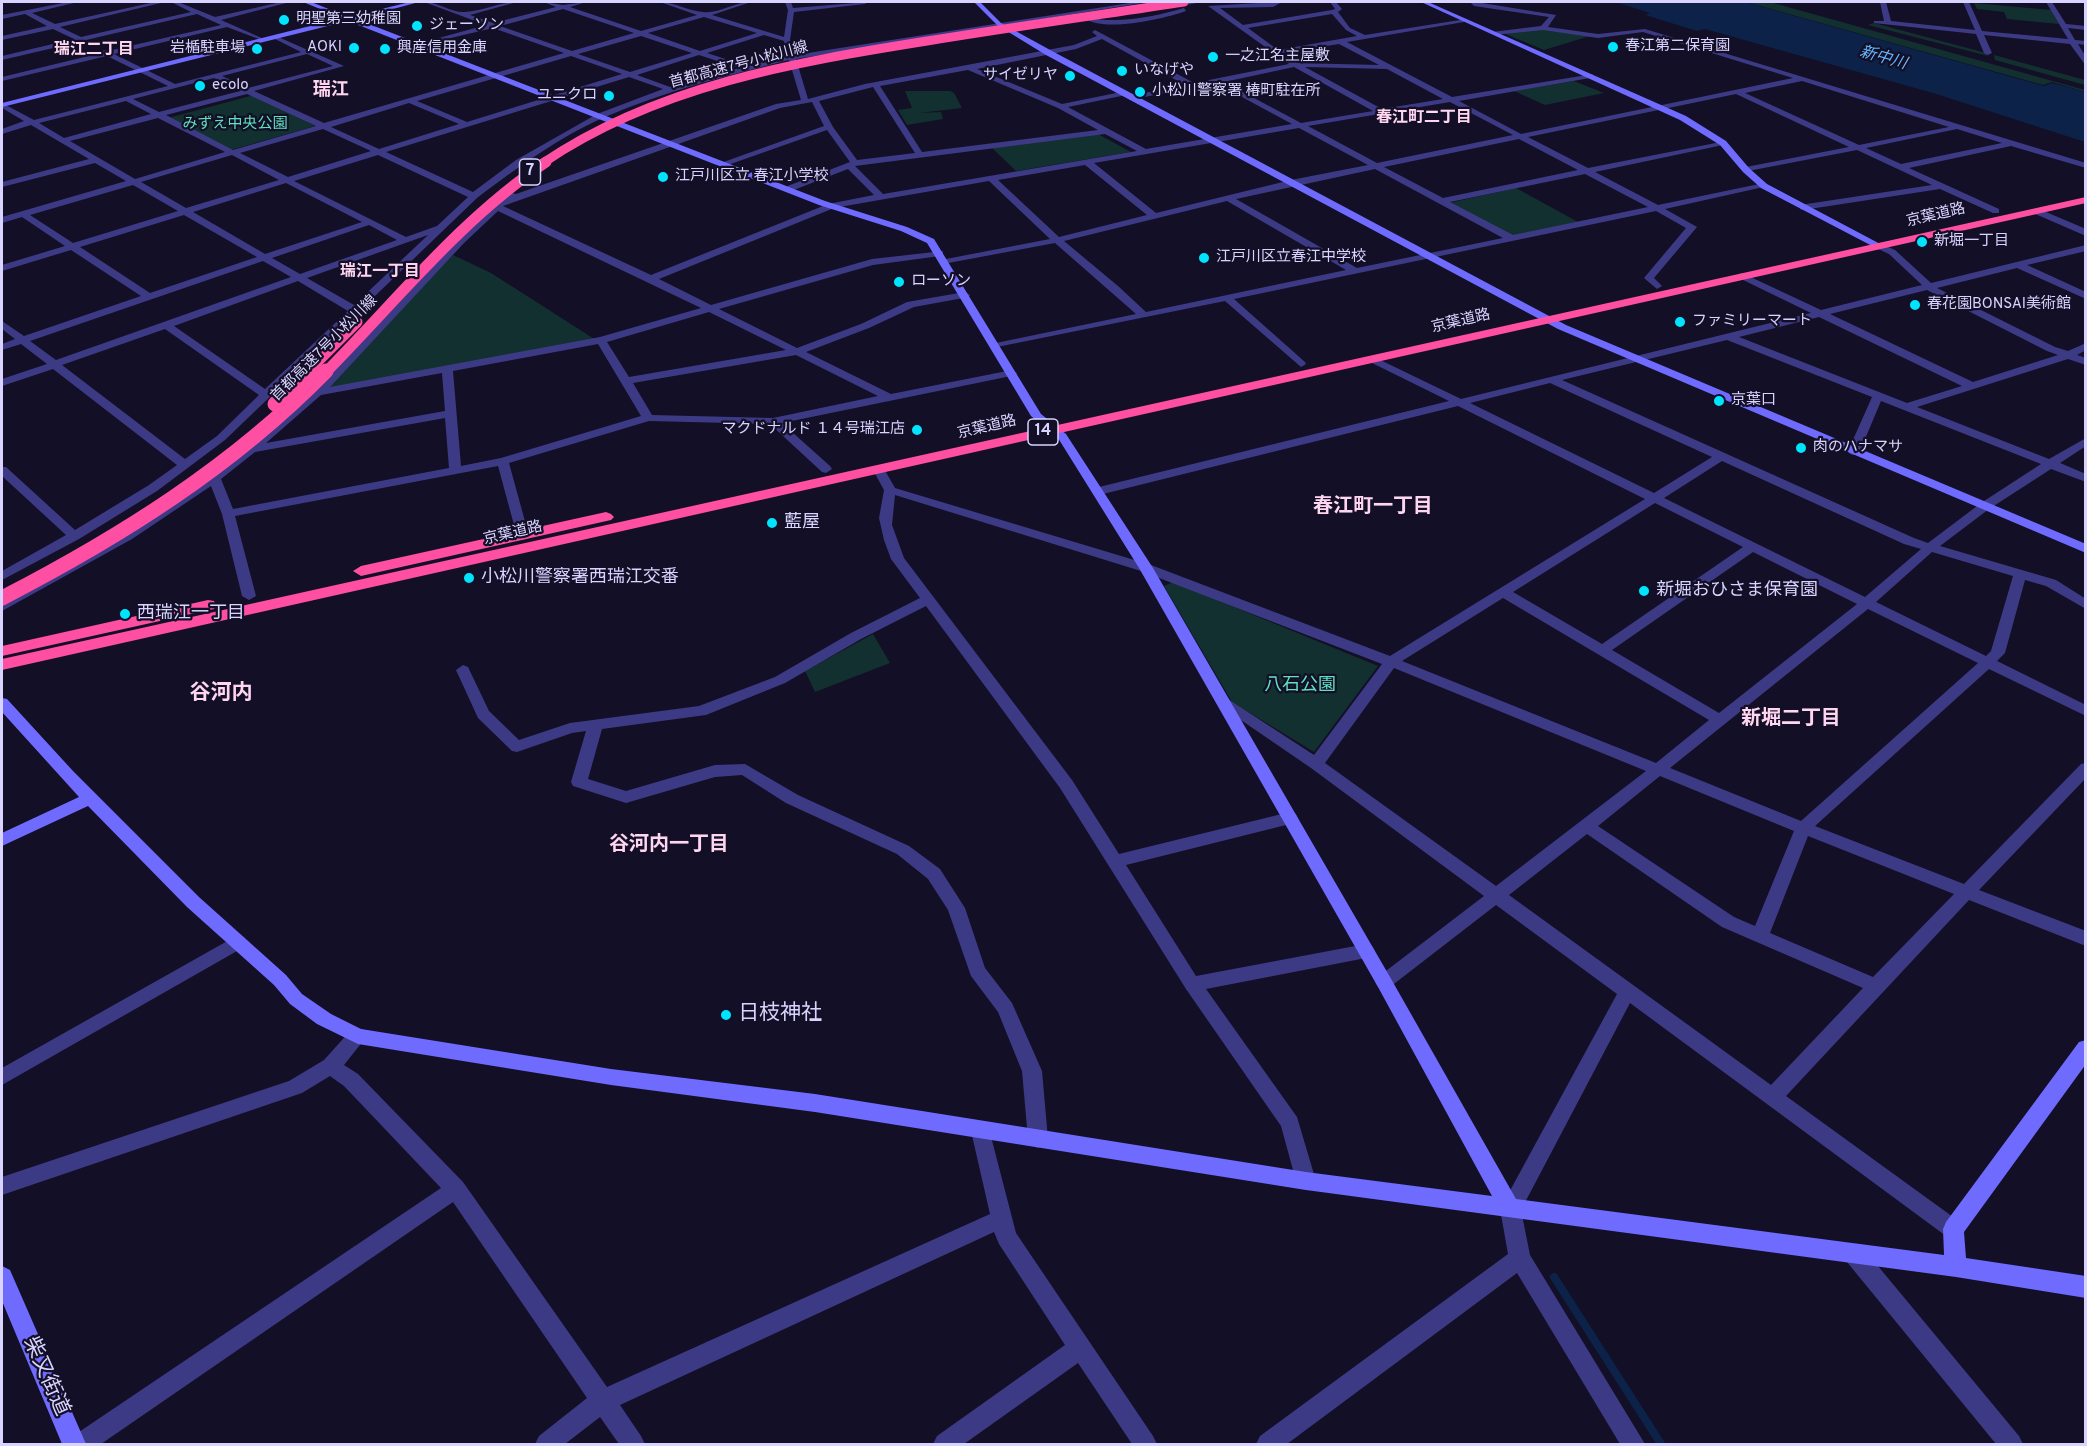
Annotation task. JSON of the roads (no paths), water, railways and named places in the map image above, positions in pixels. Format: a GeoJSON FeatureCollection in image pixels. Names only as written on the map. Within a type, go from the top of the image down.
{"type":"FeatureCollection","features":[{"type":"Feature","properties":{"kind":"highway","name":"首都高速7号小松川線"},"geometry":{"type":"LineString","coordinates":[[2,585],[124,516],[221,449],[288,392],[485,196],[547,151],[592,126],[664,96],[774,65],[873,46],[1160,2]]}},
{"type":"Feature","properties":{"kind":"highway","name":"首都高速7号小松川線"},"geometry":{"type":"LineString","coordinates":[[2,598],[94,548],[149,514],[237,451],[305,393],[456,237],[499,196],[540,165],[602,129],[691,93],[801,64],[879,49],[1185,2]]}},
{"type":"Feature","properties":{"kind":"highway","name":"京葉道路"},"geometry":{"type":"LineString","coordinates":[[2,651],[826,469],[1372,359],[1742,276],[1996,211],[2085,191]]}},
{"type":"Feature","properties":{"kind":"highway","name":"京葉道路"},"geometry":{"type":"LineString","coordinates":[[2,665],[879,470],[1049,425],[1301,364],[1533,312],[2085,200]]}},
{"type":"Feature","properties":{"kind":"street"},"geometry":{"type":"LineString","coordinates":[[2,17],[75,2]]}},
{"type":"Feature","properties":{"kind":"street"},"geometry":{"type":"LineString","coordinates":[[2,38],[162,2]]}},
{"type":"Feature","properties":{"kind":"street"},"geometry":{"type":"LineString","coordinates":[[174,2],[262,39]]}},
{"type":"Feature","properties":{"kind":"street"},"geometry":{"type":"LineString","coordinates":[[214,19],[287,2]]}},
{"type":"Feature","properties":{"kind":"street"},"geometry":{"type":"LineString","coordinates":[[306,2],[831,206],[926,238],[936,246],[1012,373],[1049,425],[1062,436],[1146,568],[1384,982],[1510,1209],[1520,1258],[1633,1444]]}},
{"type":"Feature","properties":{"kind":"street"},"geometry":{"type":"LineString","coordinates":[[2,105],[416,2]]}},
{"type":"Feature","properties":{"kind":"street"},"geometry":{"type":"LineString","coordinates":[[427,2],[670,89]]}},
{"type":"Feature","properties":{"kind":"street"},"geometry":{"type":"LineString","coordinates":[[463,15],[514,2]]}},
{"type":"Feature","properties":{"kind":"street"},"geometry":{"type":"LineString","coordinates":[[547,2],[745,68]]}},
{"type":"Feature","properties":{"kind":"street"},"geometry":{"type":"LineString","coordinates":[[419,45],[583,2]]}},
{"type":"Feature","properties":{"kind":"street"},"geometry":{"type":"LineString","coordinates":[[663,2],[787,40]]}},
{"type":"Feature","properties":{"kind":"street"},"geometry":{"type":"LineString","coordinates":[[2,220],[748,2]]}},
{"type":"Feature","properties":{"kind":"street"},"geometry":{"type":"LineString","coordinates":[[788,2],[791,10],[787,40],[805,102]]}},
{"type":"Feature","properties":{"kind":"street"},"geometry":{"type":"LineString","coordinates":[[791,10],[865,2]]}},
{"type":"Feature","properties":{"kind":"street"},"geometry":{"type":"LineString","coordinates":[[977,2],[999,24],[1048,53],[1547,320],[2085,549]]}},
{"type":"Feature","properties":{"kind":"street"},"geometry":{"type":"LineString","coordinates":[[2,576],[153,488],[221,438],[474,196],[528,157],[600,116],[670,89],[745,68],[792,58],[1145,2]]}},
{"type":"Feature","properties":{"kind":"street"},"geometry":{"type":"LineString","coordinates":[[2,607],[109,549],[215,480],[319,392],[499,205],[562,156],[620,124],[718,88],[795,68],[1009,31],[1093,20],[1199,2]]}},
{"type":"Feature","properties":{"kind":"street"},"geometry":{"type":"LineString","coordinates":[[1093,20],[1151,18],[1171,15],[1189,8],[1273,5],[1279,2]]}},
{"type":"Feature","properties":{"kind":"street"},"geometry":{"type":"LineString","coordinates":[[1242,27],[1334,12],[1339,9],[1333,2]]}},
{"type":"Feature","properties":{"kind":"street"},"geometry":{"type":"LineString","coordinates":[[1425,2],[1706,131],[1723,144],[1764,186],[1892,252],[1930,288],[2067,356],[2085,362]]}},
{"type":"Feature","properties":{"kind":"street"},"geometry":{"type":"LineString","coordinates":[[1473,2],[1474,4],[1554,16],[1543,28]]}},
{"type":"Feature","properties":{"kind":"street"},"geometry":{"type":"LineString","coordinates":[[1883,2],[1888,23]]}},
{"type":"Feature","properties":{"kind":"street"},"geometry":{"type":"LineString","coordinates":[[1966,2],[1988,53]]}},
{"type":"Feature","properties":{"kind":"street"},"geometry":{"type":"LineString","coordinates":[[2049,2],[2075,42],[2085,63]]}},
{"type":"Feature","properties":{"kind":"street"},"geometry":{"type":"LineString","coordinates":[[1213,6],[1295,65],[1381,112]]}},
{"type":"Feature","properties":{"kind":"street"},"geometry":{"type":"LineString","coordinates":[[25,12],[89,44]]}},
{"type":"Feature","properties":{"kind":"street"},"geometry":{"type":"LineString","coordinates":[[2,58],[198,12]]}},
{"type":"Feature","properties":{"kind":"street"},"geometry":{"type":"LineString","coordinates":[[1334,12],[1348,29],[1363,37]]}},
{"type":"Feature","properties":{"kind":"street"},"geometry":{"type":"LineString","coordinates":[[1093,20],[1097,35],[1192,86]]}},
{"type":"Feature","properties":{"kind":"street"},"geometry":{"type":"LineString","coordinates":[[1278,52],[1464,20]]}},
{"type":"Feature","properties":{"kind":"street"},"geometry":{"type":"LineString","coordinates":[[1876,22],[2085,43]]}},
{"type":"Feature","properties":{"kind":"street"},"geometry":{"type":"LineString","coordinates":[[2,79],[228,25]]}},
{"type":"Feature","properties":{"kind":"street"},"geometry":{"type":"LineString","coordinates":[[2064,26],[2085,28]]}},
{"type":"Feature","properties":{"kind":"street"},"geometry":{"type":"LineString","coordinates":[[1494,33],[1543,28],[1598,36],[1643,30],[2085,166]]}},
{"type":"Feature","properties":{"kind":"street"},"geometry":{"type":"LineString","coordinates":[[2,268],[764,33]]}},
{"type":"Feature","properties":{"kind":"street"},"geometry":{"type":"LineString","coordinates":[[499,205],[779,106],[815,100],[875,84],[929,76],[1076,47],[1097,35]]}},
{"type":"Feature","properties":{"kind":"street"},"geometry":{"type":"LineString","coordinates":[[62,141],[340,66],[274,37]]}},
{"type":"Feature","properties":{"kind":"street"},"geometry":{"type":"LineString","coordinates":[[1340,41],[1392,67],[1449,101],[1692,227],[1649,278],[1657,286]]}},
{"type":"Feature","properties":{"kind":"street"},"geometry":{"type":"LineString","coordinates":[[99,49],[174,86]]}},
{"type":"Feature","properties":{"kind":"street"},"geometry":{"type":"LineString","coordinates":[[2,132],[308,52]]}},
{"type":"Feature","properties":{"kind":"street"},"geometry":{"type":"LineString","coordinates":[[1132,98],[1295,65],[1392,67]]}},
{"type":"Feature","properties":{"kind":"street"},"geometry":{"type":"LineString","coordinates":[[969,68],[1061,106],[1145,152]]}},
{"type":"Feature","properties":{"kind":"street"},"geometry":{"type":"LineString","coordinates":[[215,76],[474,196]]}},
{"type":"Feature","properties":{"kind":"street"},"geometry":{"type":"LineString","coordinates":[[651,279],[831,206],[1590,76]]}},
{"type":"Feature","properties":{"kind":"street"},"geometry":{"type":"LineString","coordinates":[[319,392],[601,340],[872,262],[943,257],[1057,240],[1291,183],[1801,79]]}},
{"type":"Feature","properties":{"kind":"street"},"geometry":{"type":"LineString","coordinates":[[1217,81],[1511,238]]}},
{"type":"Feature","properties":{"kind":"street"},"geometry":{"type":"LineString","coordinates":[[875,84],[920,155]]}},
{"type":"Feature","properties":{"kind":"street"},"geometry":{"type":"LineString","coordinates":[[1737,92],[1996,211]]}},
{"type":"Feature","properties":{"kind":"street"},"geometry":{"type":"LineString","coordinates":[[1061,106],[1123,93]]}},
{"type":"Feature","properties":{"kind":"street"},"geometry":{"type":"LineString","coordinates":[[127,99],[405,240]]}},
{"type":"Feature","properties":{"kind":"street"},"geometry":{"type":"LineString","coordinates":[[410,100],[467,124]]}},
{"type":"Feature","properties":{"kind":"street"},"geometry":{"type":"LineString","coordinates":[[815,100],[852,164],[880,196]]}},
{"type":"Feature","properties":{"kind":"street"},"geometry":{"type":"LineString","coordinates":[[2,105],[356,311]]}},
{"type":"Feature","properties":{"kind":"street"},"geometry":{"type":"LineString","coordinates":[[722,164],[829,127]]}},
{"type":"Feature","properties":{"kind":"street"},"geometry":{"type":"LineString","coordinates":[[1746,170],[1957,127]]}},
{"type":"Feature","properties":{"kind":"street"},"geometry":{"type":"LineString","coordinates":[[788,189],[852,164],[1106,130]]}},
{"type":"Feature","properties":{"kind":"street"},"geometry":{"type":"LineString","coordinates":[[1901,167],[2011,143]]}},
{"type":"Feature","properties":{"kind":"street"},"geometry":{"type":"LineString","coordinates":[[1443,201],[1723,144]]}},
{"type":"Feature","properties":{"kind":"street"},"geometry":{"type":"LineString","coordinates":[[2,185],[95,160]]}},
{"type":"Feature","properties":{"kind":"street"},"geometry":{"type":"LineString","coordinates":[[1087,162],[1154,216]]}},
{"type":"Feature","properties":{"kind":"street"},"geometry":{"type":"LineString","coordinates":[[990,177],[1057,240],[1115,288],[1143,315]]}},
{"type":"Feature","properties":{"kind":"street"},"geometry":{"type":"LineString","coordinates":[[996,346],[1764,186]]}},
{"type":"Feature","properties":{"kind":"street"},"geometry":{"type":"LineString","coordinates":[[1803,207],[1941,186]]}},
{"type":"Feature","properties":{"kind":"street"},"geometry":{"type":"LineString","coordinates":[[1228,198],[1355,271]]}},
{"type":"Feature","properties":{"kind":"street"},"geometry":{"type":"LineString","coordinates":[[499,205],[890,398]]}},
{"type":"Feature","properties":{"kind":"street"},"geometry":{"type":"LineString","coordinates":[[2036,211],[2085,233]]}},
{"type":"Feature","properties":{"kind":"street"},"geometry":{"type":"LineString","coordinates":[[23,213],[149,297]]}},
{"type":"Feature","properties":{"kind":"street"},"geometry":{"type":"LineString","coordinates":[[2,347],[369,222]]}},
{"type":"Feature","properties":{"kind":"street"},"geometry":{"type":"LineString","coordinates":[[2,384],[441,227]]}},
{"type":"Feature","properties":{"kind":"street"},"geometry":{"type":"LineString","coordinates":[[1099,491],[2085,248]]}},
{"type":"Feature","properties":{"kind":"street"},"geometry":{"type":"LineString","coordinates":[[2019,265],[2085,296]]}},
{"type":"Feature","properties":{"kind":"street"},"geometry":{"type":"LineString","coordinates":[[1742,276],[1818,315],[1972,386]]}},
{"type":"Feature","properties":{"kind":"street"},"geometry":{"type":"LineString","coordinates":[[626,381],[796,352],[865,326],[911,304],[965,295]]}},
{"type":"Feature","properties":{"kind":"street"},"geometry":{"type":"LineString","coordinates":[[1227,298],[1301,364]]}},
{"type":"Feature","properties":{"kind":"street"},"geometry":{"type":"LineString","coordinates":[[2,324],[184,465]]}},
{"type":"Feature","properties":{"kind":"street"},"geometry":{"type":"LineString","coordinates":[[166,325],[266,396]]}},
{"type":"Feature","properties":{"kind":"street"},"geometry":{"type":"LineString","coordinates":[[1730,337],[2085,478]]}},
{"type":"Feature","properties":{"kind":"street"},"geometry":{"type":"LineString","coordinates":[[601,340],[648,418]]}},
{"type":"Feature","properties":{"kind":"street"},"geometry":{"type":"LineString","coordinates":[[1906,407],[2067,356],[2085,346]]}},
{"type":"Feature","properties":{"kind":"street"},"geometry":{"type":"LineString","coordinates":[[1372,359],[2085,711]]}},
{"type":"Feature","properties":{"kind":"street"},"geometry":{"type":"LineString","coordinates":[[447,369],[455,470]]}},
{"type":"Feature","properties":{"kind":"street"},"geometry":{"type":"LineString","coordinates":[[228,514],[503,461],[648,418],[773,421],[1012,373]]}},
{"type":"Feature","properties":{"kind":"street"},"geometry":{"type":"LineString","coordinates":[[1552,380],[1929,548],[2051,583],[2085,605]]}},
{"type":"Feature","properties":{"kind":"street"},"geometry":{"type":"LineString","coordinates":[[1854,451],[1878,396]]}},
{"type":"Feature","properties":{"kind":"street"},"geometry":{"type":"LineString","coordinates":[[254,449],[452,413]]}},
{"type":"Feature","properties":{"kind":"street"},"geometry":{"type":"LineString","coordinates":[[773,421],[826,469]]}},
{"type":"Feature","properties":{"kind":"street"},"geometry":{"type":"LineString","coordinates":[[1384,982],[1587,826],[1866,604],[1929,548],[1985,506],[2085,441]]}},
{"type":"Feature","properties":{"kind":"street"},"geometry":{"type":"LineString","coordinates":[[1316,764],[1391,662],[1722,456]]}},
{"type":"Feature","properties":{"kind":"street"},"geometry":{"type":"LineString","coordinates":[[503,461],[523,536]]}},
{"type":"Feature","properties":{"kind":"street"},"geometry":{"type":"LineString","coordinates":[[2,470],[74,536]]}},
{"type":"Feature","properties":{"kind":"street"},"geometry":{"type":"LineString","coordinates":[[879,470],[890,490],[884,516],[887,535],[898,559],[1066,784],[1192,984],[1290,1123],[1306,1181]]}},
{"type":"Feature","properties":{"kind":"street"},"geometry":{"type":"LineString","coordinates":[[215,480],[228,514],[249,596]]}},
{"type":"Feature","properties":{"kind":"street"},"geometry":{"type":"LineString","coordinates":[[890,490],[1146,568],[1391,662],[2085,939]]}},
{"type":"Feature","properties":{"kind":"street"},"geometry":{"type":"LineString","coordinates":[[1602,651],[1752,547]]}},
{"type":"Feature","properties":{"kind":"street"},"geometry":{"type":"LineString","coordinates":[[1760,936],[1803,828],[1998,653],[2020,573]]}},
{"type":"Feature","properties":{"kind":"street"},"geometry":{"type":"LineString","coordinates":[[1503,592],[1720,720]]}},
{"type":"Feature","properties":{"kind":"street"},"geometry":{"type":"LineString","coordinates":[[463,670],[483,714],[518,747],[570,728],[701,711],[780,680],[856,636],[929,599]]}},
{"type":"Feature","properties":{"kind":"street"},"geometry":{"type":"LineString","coordinates":[[2,703],[90,798],[193,902],[280,980],[296,999],[324,1018],[358,1036],[611,1077],[815,1103],[1306,1181],[1956,1267],[2085,1287]]}},
{"type":"Feature","properties":{"kind":"street"},"geometry":{"type":"LineString","coordinates":[[1223,703],[1316,764],[1953,1229]]}},
{"type":"Feature","properties":{"kind":"street"},"geometry":{"type":"LineString","coordinates":[[596,724],[579,782],[626,797],[715,771],[745,769],[792,799],[903,850],[934,874],[956,908],[977,971],[1006,1008],[1032,1071],[1038,1139]]}},
{"type":"Feature","properties":{"kind":"street"},"geometry":{"type":"LineString","coordinates":[[1772,1098],[2085,768]]}},
{"type":"Feature","properties":{"kind":"street"},"geometry":{"type":"LineString","coordinates":[[2,840],[90,798]]}},
{"type":"Feature","properties":{"kind":"street"},"geometry":{"type":"LineString","coordinates":[[1116,861],[1290,818]]}},
{"type":"Feature","properties":{"kind":"street"},"geometry":{"type":"LineString","coordinates":[[1587,826],[1728,922],[1876,986]]}},
{"type":"Feature","properties":{"kind":"street"},"geometry":{"type":"LineString","coordinates":[[2,1077],[238,942]]}},
{"type":"Feature","properties":{"kind":"street"},"geometry":{"type":"LineString","coordinates":[[1192,984],[1366,951]]}},
{"type":"Feature","properties":{"kind":"street"},"geometry":{"type":"LineString","coordinates":[[1510,1209],[1627,992]]}},
{"type":"Feature","properties":{"kind":"street"},"geometry":{"type":"LineString","coordinates":[[2,1186],[295,1087],[331,1066],[358,1036]]}},
{"type":"Feature","properties":{"kind":"street"},"geometry":{"type":"LineString","coordinates":[[1956,1267],[1953,1229],[2085,1048]]}},
{"type":"Feature","properties":{"kind":"street"},"geometry":{"type":"LineString","coordinates":[[331,1066],[351,1080],[456,1189],[601,1402],[633,1444]]}},
{"type":"Feature","properties":{"kind":"street"},"geometry":{"type":"LineString","coordinates":[[981,1131],[1000,1220],[1006,1237],[1145,1444]]}},
{"type":"Feature","properties":{"kind":"street"},"geometry":{"type":"LineString","coordinates":[[75,1444],[456,1189]]}},
{"type":"Feature","properties":{"kind":"street"},"geometry":{"type":"LineString","coordinates":[[547,1444],[601,1402],[977,1228],[1000,1220]]}},
{"type":"Feature","properties":{"kind":"street"},"geometry":{"type":"LineString","coordinates":[[1855,1255],[2011,1444]]}},
{"type":"Feature","properties":{"kind":"street"},"geometry":{"type":"LineString","coordinates":[[1268,1444],[1520,1258]]}},
{"type":"Feature","properties":{"kind":"street","name":"柴又街道"},"geometry":{"type":"LineString","coordinates":[[2,1277],[75,1444]]}},
{"type":"Feature","properties":{"kind":"street"},"geometry":{"type":"LineString","coordinates":[[945,1444],[1080,1348]]}},
{"type":"Feature","properties":{"kind":"water","name":"新中川"},"geometry":{"type":"Polygon","coordinates":[[[1615,2],[1745,2],[2044,86],[2052,83],[2085,92],[2085,142],[1933,93],[1705,29],[1697,31],[1645,15],[1650,13],[1615,2]]]}},
{"type":"Feature","properties":{"kind":"waterway"},"geometry":{"type":"LineString","coordinates":[[1554,1277],[1661,1444]]}},
{"type":"Feature","properties":{"kind":"place","name":"明聖第三幼稚園"},"geometry":{"type":"Point","coordinates":[284,20]}},
{"type":"Feature","properties":{"kind":"place","name":"ジェーソン"},"geometry":{"type":"Point","coordinates":[417,26]}},
{"type":"Feature","properties":{"kind":"place","name":"春江第二保育園"},"geometry":{"type":"Point","coordinates":[1613,47]}},
{"type":"Feature","properties":{"kind":"place","name":"AOKI"},"geometry":{"type":"Point","coordinates":[354,48]}},
{"type":"Feature","properties":{"kind":"place","name":"岩楯駐車場"},"geometry":{"type":"Point","coordinates":[257,49]}},
{"type":"Feature","properties":{"kind":"place","name":"興産信用金庫"},"geometry":{"type":"Point","coordinates":[385,49]}},
{"type":"Feature","properties":{"kind":"place","name":"一之江名主屋敷"},"geometry":{"type":"Point","coordinates":[1213,57]}},
{"type":"Feature","properties":{"kind":"place","name":"いなげや"},"geometry":{"type":"Point","coordinates":[1122,71]}},
{"type":"Feature","properties":{"kind":"place","name":"サイゼリヤ"},"geometry":{"type":"Point","coordinates":[1070,76]}},
{"type":"Feature","properties":{"kind":"place","name":"ecolo"},"geometry":{"type":"Point","coordinates":[200,86]}},
{"type":"Feature","properties":{"kind":"place","name":"小松川警察署 椿町駐在所"},"geometry":{"type":"Point","coordinates":[1140,92]}},
{"type":"Feature","properties":{"kind":"place","name":"ユニクロ"},"geometry":{"type":"Point","coordinates":[609,96]}},
{"type":"Feature","properties":{"kind":"place","name":"江戸川区立 春江小学校"},"geometry":{"type":"Point","coordinates":[663,177]}},
{"type":"Feature","properties":{"kind":"place","name":"新堀一丁目"},"geometry":{"type":"Point","coordinates":[1922,242]}},
{"type":"Feature","properties":{"kind":"place","name":"江戸川区立春江中学校"},"geometry":{"type":"Point","coordinates":[1204,258]}},
{"type":"Feature","properties":{"kind":"place","name":"ローソン"},"geometry":{"type":"Point","coordinates":[899,282]}},
{"type":"Feature","properties":{"kind":"place","name":"春花園BONSAI美術館"},"geometry":{"type":"Point","coordinates":[1915,305]}},
{"type":"Feature","properties":{"kind":"place","name":"ファミリーマート"},"geometry":{"type":"Point","coordinates":[1680,322]}},
{"type":"Feature","properties":{"kind":"place","name":"京葉口"},"geometry":{"type":"Point","coordinates":[1719,401]}},
{"type":"Feature","properties":{"kind":"place","name":"マクドナルド １４号瑞江店"},"geometry":{"type":"Point","coordinates":[917,430]}},
{"type":"Feature","properties":{"kind":"place","name":"肉のハナマサ"},"geometry":{"type":"Point","coordinates":[1801,448]}},
{"type":"Feature","properties":{"kind":"place","name":"藍屋"},"geometry":{"type":"Point","coordinates":[772,523]}},
{"type":"Feature","properties":{"kind":"place","name":"小松川警察署西瑞江交番"},"geometry":{"type":"Point","coordinates":[469,578]}},
{"type":"Feature","properties":{"kind":"place","name":"新堀おひさま保育園"},"geometry":{"type":"Point","coordinates":[1644,591]}},
{"type":"Feature","properties":{"kind":"place","name":"西瑞江一丁目"},"geometry":{"type":"Point","coordinates":[125,614]}},
{"type":"Feature","properties":{"kind":"place","name":"日枝神社"},"geometry":{"type":"Point","coordinates":[726,1015]}},
{"type":"Feature","properties":{"kind":"district","name":"瑞江二丁目"},"geometry":{"type":"Point","coordinates":[94,51]}},
{"type":"Feature","properties":{"kind":"district","name":"瑞江"},"geometry":{"type":"Point","coordinates":[331,91]}},
{"type":"Feature","properties":{"kind":"district","name":"春江町二丁目"},"geometry":{"type":"Point","coordinates":[1424,119]}},
{"type":"Feature","properties":{"kind":"district","name":"瑞江一丁目"},"geometry":{"type":"Point","coordinates":[380,273]}},
{"type":"Feature","properties":{"kind":"district","name":"春江町一丁目"},"geometry":{"type":"Point","coordinates":[1373,508]}},
{"type":"Feature","properties":{"kind":"district","name":"谷河内"},"geometry":{"type":"Point","coordinates":[221,695]}},
{"type":"Feature","properties":{"kind":"district","name":"新堀二丁目"},"geometry":{"type":"Point","coordinates":[1791,720]}},
{"type":"Feature","properties":{"kind":"district","name":"谷河内一丁目"},"geometry":{"type":"Point","coordinates":[669,846]}},
{"type":"Feature","properties":{"kind":"park label","name":"みずえ中央公園"},"geometry":{"type":"Point","coordinates":[235,125]}},
{"type":"Feature","properties":{"kind":"park label","name":"八石公園"},"geometry":{"type":"Point","coordinates":[1300,686]}}]}
